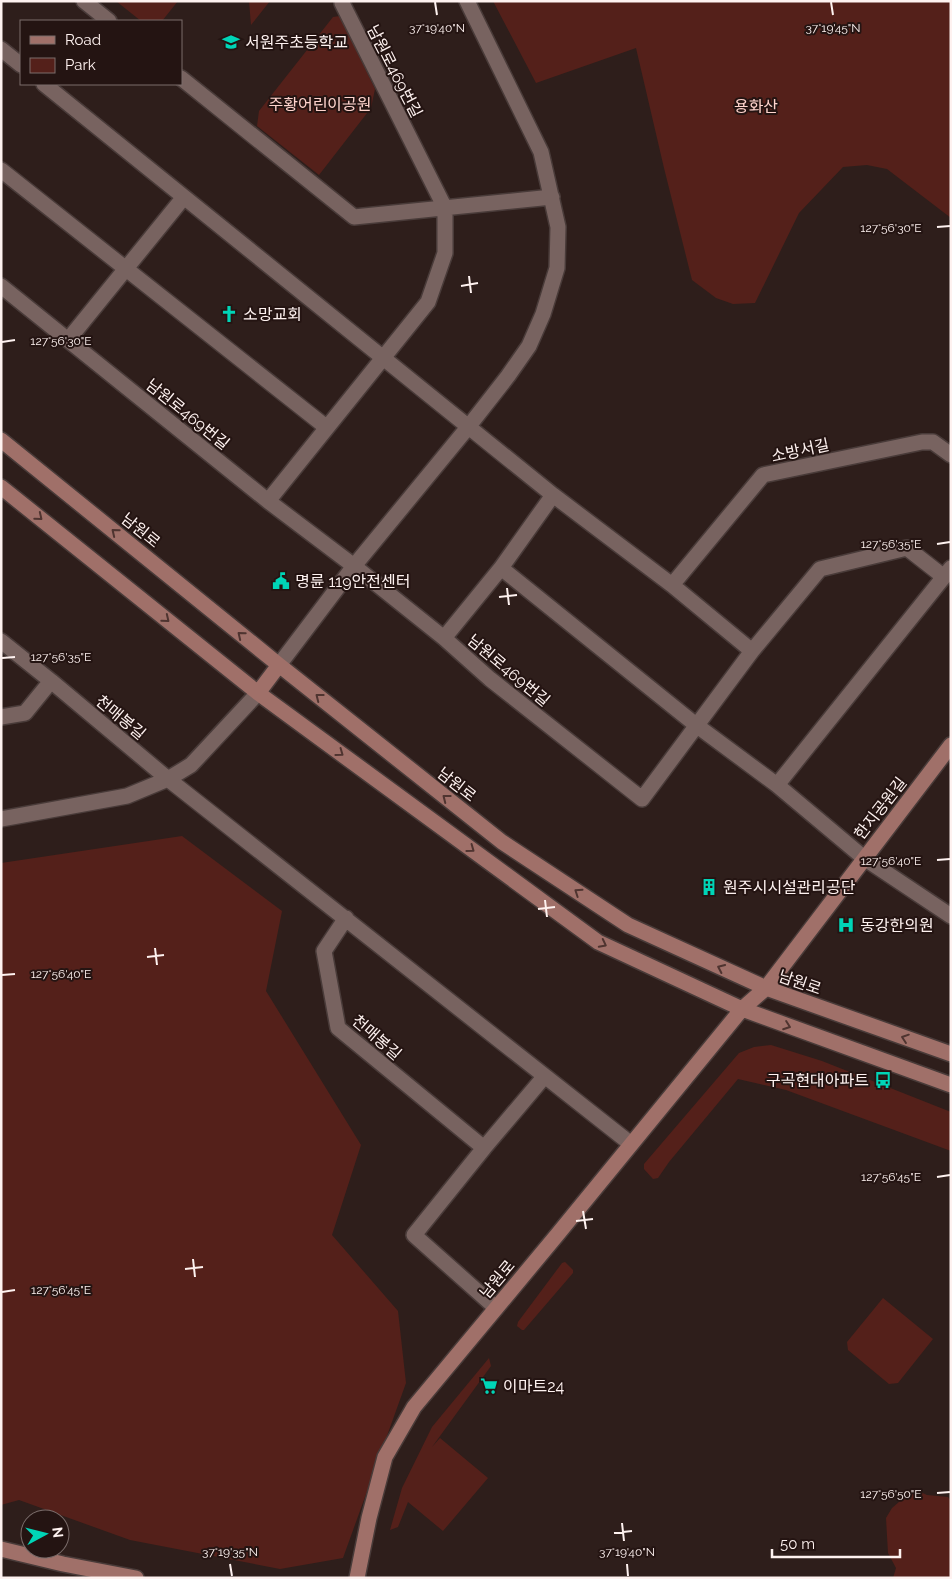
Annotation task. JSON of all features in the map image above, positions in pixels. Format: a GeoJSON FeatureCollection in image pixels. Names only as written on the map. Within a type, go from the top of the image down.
{"type":"FeatureCollection","features":[{"type":"Feature","properties":{"kind":"street"},"geometry":{"type":"LineString","coordinates":[[84,1],[108,20]]}},
{"type":"Feature","properties":{"kind":"street"},"geometry":{"type":"LineString","coordinates":[[1,819],[127,796],[168,779],[191,765],[258,693],[354,566],[470,426],[529,346],[543,314],[557,268],[558,227],[541,152],[467,1]]}},
{"type":"Feature","properties":{"kind":"street","name":"남원로469번길"},"geometry":{"type":"LineString","coordinates":[[268,501],[428,302],[445,253],[445,208],[342,3]]}},
{"type":"Feature","properties":{"kind":"street"},"geometry":{"type":"LineString","coordinates":[[1,49],[20,64]]}},
{"type":"Feature","properties":{"kind":"street"},"geometry":{"type":"LineString","coordinates":[[182,79],[354,218],[552,197]]}},
{"type":"Feature","properties":{"kind":"street"},"geometry":{"type":"LineString","coordinates":[[45,85],[553,494],[672,585],[752,651]]}},
{"type":"Feature","properties":{"kind":"street"},"geometry":{"type":"LineString","coordinates":[[1,170],[326,427]]}},
{"type":"Feature","properties":{"kind":"street"},"geometry":{"type":"LineString","coordinates":[[68,340],[184,197]]}},
{"type":"Feature","properties":{"kind":"street","name":"남원로469번길"},"geometry":{"type":"LineString","coordinates":[[1,286],[268,501],[354,566],[444,638],[490,679],[642,799],[696,725]]}},
{"type":"Feature","properties":{"kind":"street","name":"남원로"},"geometry":{"type":"LineString","coordinates":[[1,440],[279,665],[502,842],[628,925],[766,988],[951,1054]]}},
{"type":"Feature","properties":{"kind":"street","name":"소방서길"},"geometry":{"type":"LineString","coordinates":[[672,585],[763,475],[922,442],[934,442],[951,455]]}},
{"type":"Feature","properties":{"kind":"street"},"geometry":{"type":"LineString","coordinates":[[1,487],[258,693],[598,942],[742,1009],[951,1086]]}},
{"type":"Feature","properties":{"kind":"street"},"geometry":{"type":"LineString","coordinates":[[444,638],[501,568],[553,494]]}},
{"type":"Feature","properties":{"kind":"street"},"geometry":{"type":"LineString","coordinates":[[696,725],[752,651],[820,569],[907,548],[947,572],[777,785]]}},
{"type":"Feature","properties":{"kind":"street"},"geometry":{"type":"LineString","coordinates":[[501,568],[696,725],[777,785],[864,858],[951,916]]}},
{"type":"Feature","properties":{"kind":"street","name":"천매봉길"},"geometry":{"type":"LineString","coordinates":[[1,641],[52,681],[168,779],[631,1144]]}},
{"type":"Feature","properties":{"kind":"street"},"geometry":{"type":"LineString","coordinates":[[1,717],[24,713],[52,681]]}},
{"type":"Feature","properties":{"kind":"street","name":"한지공원길"},"geometry":{"type":"LineString","coordinates":[[742,1009],[766,988],[951,745]]}},
{"type":"Feature","properties":{"kind":"street","name":"천매봉길"},"geometry":{"type":"LineString","coordinates":[[346,918],[324,951],[338,1028],[484,1148]]}},
{"type":"Feature","properties":{"kind":"street","name":"남원로"},"geometry":{"type":"LineString","coordinates":[[358,1578],[369,1518],[385,1457],[414,1407],[742,1009]]}},
{"type":"Feature","properties":{"kind":"street"},"geometry":{"type":"LineString","coordinates":[[496,1308],[414,1235],[544,1077]]}},
{"type":"Feature","properties":{"kind":"street"},"geometry":{"type":"LineString","coordinates":[[1,1550],[136,1578]]}},
{"type":"Feature","properties":{"kind":"green space"},"geometry":{"type":"Polygon","coordinates":[[[116,1],[178,1],[163,20],[140,20],[116,1]]]}},
{"type":"Feature","properties":{"kind":"green space"},"geometry":{"type":"Polygon","coordinates":[[[249,1],[270,1],[251,25],[249,1]]]}},
{"type":"Feature","properties":{"kind":"green space","name":"용화산"},"geometry":{"type":"Polygon","coordinates":[[[493,1],[951,1],[951,218],[887,169],[867,165],[843,167],[799,213],[755,303],[733,304],[716,298],[692,280],[636,48],[536,83],[493,1]]]}},
{"type":"Feature","properties":{"kind":"green space","name":"주황어린이공원"},"geometry":{"type":"Polygon","coordinates":[[[340,16],[375,89],[371,108],[319,175],[257,126],[259,111],[333,17],[340,16]]]}},
{"type":"Feature","properties":{"kind":"green space"},"geometry":{"type":"Polygon","coordinates":[[[182,836],[282,911],[266,991],[361,1145],[332,1235],[398,1311],[406,1383],[343,1558],[280,1569],[130,1540],[70,1518],[70,1509],[44,1509],[19,1500],[1,1505],[1,863],[182,836]]]}},
{"type":"Feature","properties":{"kind":"green space"},"geometry":{"type":"Polygon","coordinates":[[[771,1045],[822,1061],[951,1112],[951,1151],[786,1090],[738,1079],[669,1162],[658,1178],[653,1179],[644,1169],[644,1164],[739,1053],[754,1047],[771,1045]]]}},
{"type":"Feature","properties":{"kind":"green space"},"geometry":{"type":"Polygon","coordinates":[[[565,1262],[573,1270],[573,1273],[522,1330],[517,1326],[518,1322],[562,1263],[565,1262]]]}},
{"type":"Feature","properties":{"kind":"green space"},"geometry":{"type":"Polygon","coordinates":[[[883,1298],[933,1339],[898,1383],[889,1384],[848,1350],[847,1342],[883,1298]]]}},
{"type":"Feature","properties":{"kind":"green space"},"geometry":{"type":"Polygon","coordinates":[[[489,1358],[491,1366],[432,1447],[440,1438],[488,1478],[443,1531],[408,1502],[398,1527],[390,1530],[402,1488],[432,1427],[489,1358]]]}},
{"type":"Feature","properties":{"kind":"green space"},"geometry":{"type":"Polygon","coordinates":[[[914,1489],[927,1495],[948,1497],[951,1501],[951,1578],[893,1578],[896,1568],[888,1553],[886,1518],[892,1508],[914,1489]]]}},
{"type":"Feature","properties":{"kind":"place","name":"서원주초등학교"},"geometry":{"type":"Point","coordinates":[231,42]}},
{"type":"Feature","properties":{"kind":"place","name":"소망교회"},"geometry":{"type":"Point","coordinates":[229,314]}},
{"type":"Feature","properties":{"kind":"place","name":"명륜 119안전센터"},"geometry":{"type":"Point","coordinates":[281,581]}},
{"type":"Feature","properties":{"kind":"place","name":"원주시시설관리공단"},"geometry":{"type":"Point","coordinates":[709,887]}},
{"type":"Feature","properties":{"kind":"place","name":"동강한의원"},"geometry":{"type":"Point","coordinates":[846,925]}},
{"type":"Feature","properties":{"kind":"place","name":"구곡현대아파트"},"geometry":{"type":"Point","coordinates":[883,1080]}},
{"type":"Feature","properties":{"kind":"place","name":"이마트24"},"geometry":{"type":"Point","coordinates":[489,1386]}}]}
